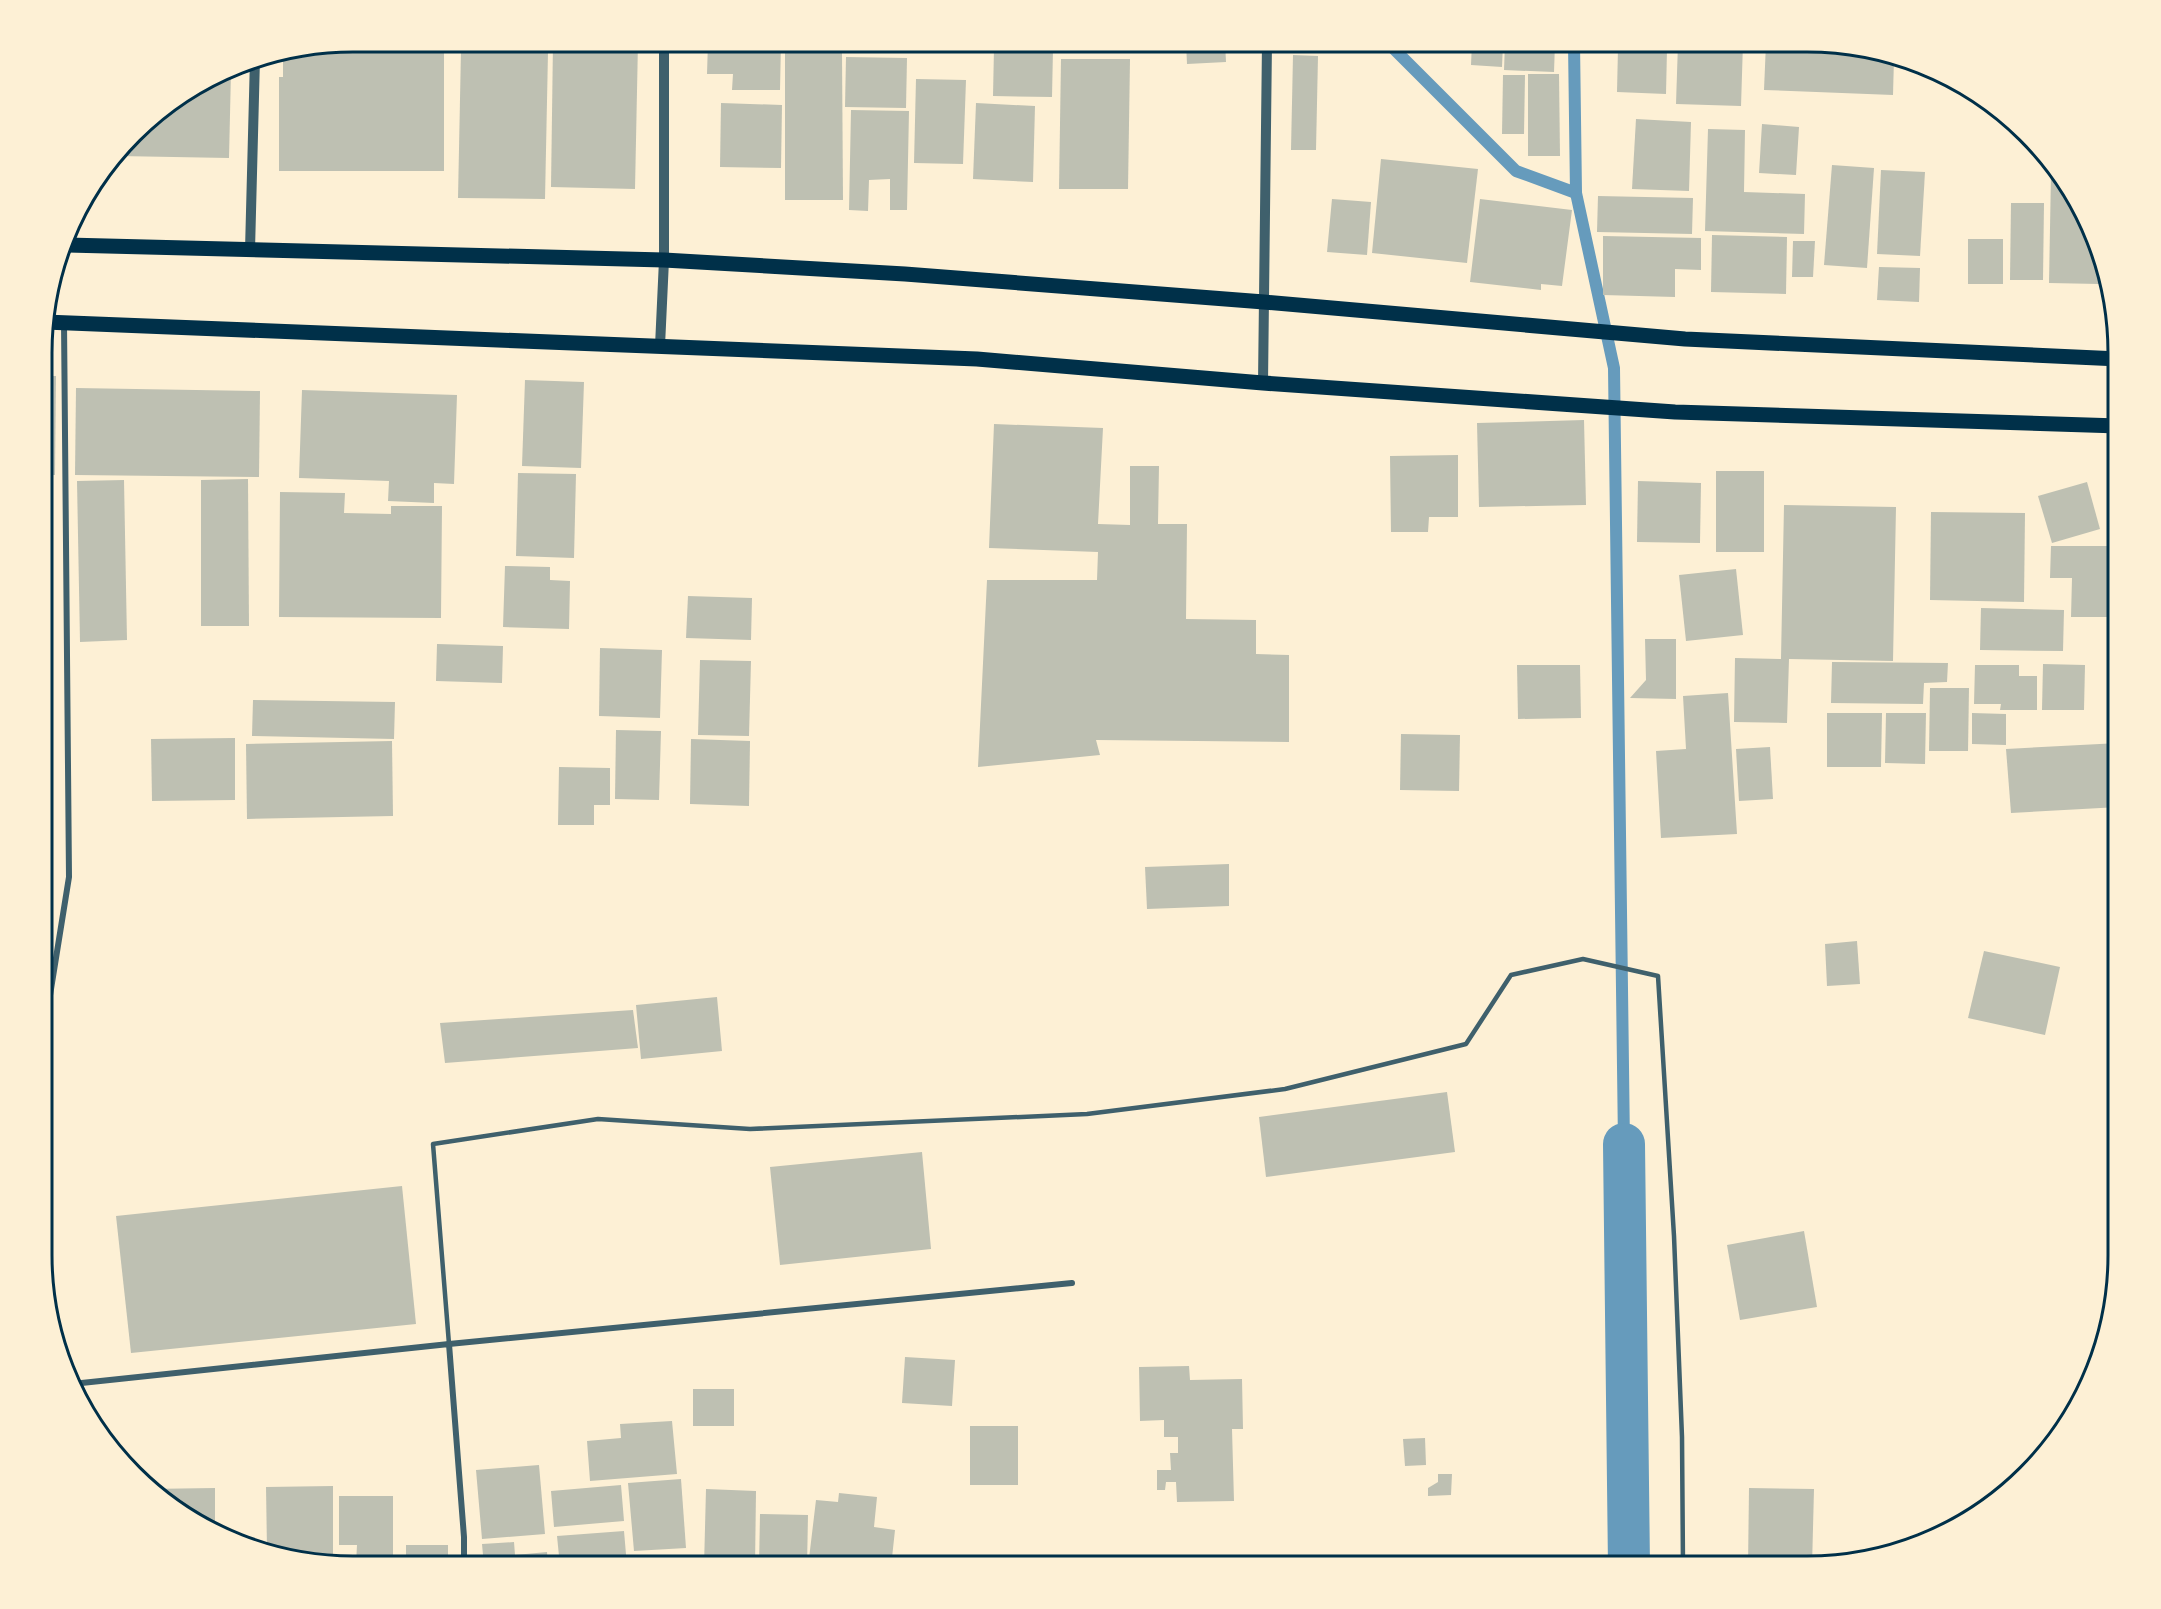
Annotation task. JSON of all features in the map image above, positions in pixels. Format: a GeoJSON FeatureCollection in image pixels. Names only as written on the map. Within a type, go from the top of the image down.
{"type":"FeatureCollection","features":[{"type":"Feature","properties":{"kind":"main road"},"geometry":{"type":"LineString","coordinates":[[72,245],[664,260],[916,275],[1264,302],[1685,339],[2108,358]]}},
{"type":"Feature","properties":{"kind":"main road"},"geometry":{"type":"LineString","coordinates":[[54,322],[976,359],[1263,383],[1675,412],[2108,426]]}},
{"type":"Feature","properties":{"kind":"street"},"geometry":{"type":"LineString","coordinates":[[660,346],[664,260],[664,52]]}},
{"type":"Feature","properties":{"kind":"street"},"geometry":{"type":"LineString","coordinates":[[1263,383],[1267,52]]}},
{"type":"Feature","properties":{"kind":"street"},"geometry":{"type":"LineString","coordinates":[[250,250],[255,69]]}},
{"type":"Feature","properties":{"kind":"street"},"geometry":{"type":"LineString","coordinates":[[52,983],[69,878],[64,322]]}},
{"type":"Feature","properties":{"kind":"street"},"geometry":{"type":"LineString","coordinates":[[81,1383],[449,1344],[1072,1283]]}},
{"type":"Feature","properties":{"kind":"street"},"geometry":{"type":"LineString","coordinates":[[449,1344],[464,1556]]}},
{"type":"Feature","properties":{"kind":"lane"},"geometry":{"type":"LineString","coordinates":[[449,1344],[433,1144],[598,1119],[750,1129],[1087,1114],[1284,1089],[1466,1044],[1511,975],[1583,959],[1658,976],[1674,1236],[1682,1437],[1683,1556]]}},
{"type":"Feature","properties":{"kind":"building"},"geometry":{"type":"Polygon","coordinates":[[[461,52],[548,52],[545,199],[458,198],[461,52]]]}},
{"type":"Feature","properties":{"kind":"building"},"geometry":{"type":"Polygon","coordinates":[[[553,52],[638,52],[635,189],[551,187],[553,52]]]}},
{"type":"Feature","properties":{"kind":"building"},"geometry":{"type":"Polygon","coordinates":[[[708,52],[781,52],[780,90],[732,90],[733,74],[707,74],[708,52]]]}},
{"type":"Feature","properties":{"kind":"building"},"geometry":{"type":"Polygon","coordinates":[[[994,52],[1053,52],[1052,97],[993,96],[994,52]]]}},
{"type":"Feature","properties":{"kind":"building"},"geometry":{"type":"Polygon","coordinates":[[[1186,52],[1226,52],[1226,62],[1187,64],[1186,52]]]}},
{"type":"Feature","properties":{"kind":"building"},"geometry":{"type":"Polygon","coordinates":[[[1472,52],[1503,52],[1502,67],[1471,65],[1472,52]]]}},
{"type":"Feature","properties":{"kind":"building"},"geometry":{"type":"Polygon","coordinates":[[[1505,52],[1555,52],[1554,72],[1504,70],[1505,52]]]}},
{"type":"Feature","properties":{"kind":"building"},"geometry":{"type":"Polygon","coordinates":[[[1618,52],[1667,52],[1666,94],[1617,92],[1618,52]]]}},
{"type":"Feature","properties":{"kind":"building"},"geometry":{"type":"Polygon","coordinates":[[[1678,52],[1743,52],[1741,106],[1676,104],[1678,52]]]}},
{"type":"Feature","properties":{"kind":"building"},"geometry":{"type":"Polygon","coordinates":[[[1766,52],[1847,55],[1894,65],[1893,95],[1764,90],[1766,52]]]}},
{"type":"Feature","properties":{"kind":"building"},"geometry":{"type":"Polygon","coordinates":[[[444,53],[444,171],[279,171],[279,77],[283,77],[283,61],[314,55],[444,53]]]}},
{"type":"Feature","properties":{"kind":"building"},"geometry":{"type":"Polygon","coordinates":[[[785,53],[842,53],[843,200],[785,200],[785,53]]]}},
{"type":"Feature","properties":{"kind":"building"},"geometry":{"type":"Polygon","coordinates":[[[1293,55],[1318,56],[1316,150],[1291,150],[1293,55]]]}},
{"type":"Feature","properties":{"kind":"building"},"geometry":{"type":"Polygon","coordinates":[[[846,57],[907,58],[906,108],[845,107],[846,57]]]}},
{"type":"Feature","properties":{"kind":"building"},"geometry":{"type":"Polygon","coordinates":[[[1061,59],[1130,59],[1128,189],[1059,189],[1061,59]]]}},
{"type":"Feature","properties":{"kind":"building"},"geometry":{"type":"Polygon","coordinates":[[[1528,74],[1559,74],[1560,156],[1528,156],[1528,74]]]}},
{"type":"Feature","properties":{"kind":"building"},"geometry":{"type":"Polygon","coordinates":[[[1503,75],[1525,75],[1524,134],[1502,134],[1503,75]]]}},
{"type":"Feature","properties":{"kind":"building"},"geometry":{"type":"Polygon","coordinates":[[[231,79],[229,158],[126,156],[155,127],[186,103],[231,79]]]}},
{"type":"Feature","properties":{"kind":"building"},"geometry":{"type":"Polygon","coordinates":[[[916,79],[966,80],[963,164],[914,163],[916,79]]]}},
{"type":"Feature","properties":{"kind":"building"},"geometry":{"type":"Polygon","coordinates":[[[721,103],[782,105],[781,168],[720,167],[721,103]]]}},
{"type":"Feature","properties":{"kind":"building"},"geometry":{"type":"Polygon","coordinates":[[[976,103],[1035,106],[1033,182],[973,179],[976,103]]]}},
{"type":"Feature","properties":{"kind":"building"},"geometry":{"type":"Polygon","coordinates":[[[851,110],[909,111],[907,210],[890,210],[890,179],[869,180],[868,211],[849,210],[851,110]]]}},
{"type":"Feature","properties":{"kind":"building"},"geometry":{"type":"Polygon","coordinates":[[[1636,119],[1691,122],[1689,191],[1632,189],[1636,119]]]}},
{"type":"Feature","properties":{"kind":"building"},"geometry":{"type":"Polygon","coordinates":[[[1762,124],[1799,127],[1796,175],[1759,173],[1762,124]]]}},
{"type":"Feature","properties":{"kind":"building"},"geometry":{"type":"Polygon","coordinates":[[[1708,129],[1745,130],[1744,192],[1805,194],[1804,234],[1705,231],[1708,129]]]}},
{"type":"Feature","properties":{"kind":"building"},"geometry":{"type":"Polygon","coordinates":[[[1381,159],[1478,169],[1467,263],[1372,253],[1381,159]]]}},
{"type":"Feature","properties":{"kind":"building"},"geometry":{"type":"Polygon","coordinates":[[[1832,165],[1874,168],[1867,268],[1824,265],[1832,165]]]}},
{"type":"Feature","properties":{"kind":"building"},"geometry":{"type":"Polygon","coordinates":[[[1881,170],[1925,172],[1920,256],[1877,254],[1881,170]]]}},
{"type":"Feature","properties":{"kind":"building"},"geometry":{"type":"Polygon","coordinates":[[[2051,177],[2086,238],[2099,280],[2099,284],[2049,283],[2051,177]]]}},
{"type":"Feature","properties":{"kind":"building"},"geometry":{"type":"Polygon","coordinates":[[[1598,196],[1693,198],[1692,234],[1597,232],[1598,196]]]}},
{"type":"Feature","properties":{"kind":"building"},"geometry":{"type":"Polygon","coordinates":[[[1332,199],[1371,202],[1367,255],[1327,252],[1332,199]]]}},
{"type":"Feature","properties":{"kind":"building"},"geometry":{"type":"Polygon","coordinates":[[[1480,199],[1572,210],[1562,286],[1541,284],[1541,290],[1470,282],[1480,199]]]}},
{"type":"Feature","properties":{"kind":"building"},"geometry":{"type":"Polygon","coordinates":[[[2011,203],[2044,203],[2043,280],[2010,280],[2011,203]]]}},
{"type":"Feature","properties":{"kind":"building"},"geometry":{"type":"Polygon","coordinates":[[[1712,235],[1787,237],[1786,294],[1711,292],[1712,235]]]}},
{"type":"Feature","properties":{"kind":"building"},"geometry":{"type":"Polygon","coordinates":[[[1603,236],[1701,238],[1701,270],[1675,269],[1675,297],[1603,295],[1603,236]]]}},
{"type":"Feature","properties":{"kind":"building"},"geometry":{"type":"Polygon","coordinates":[[[1968,239],[2003,239],[2003,284],[1968,284],[1968,239]]]}},
{"type":"Feature","properties":{"kind":"building"},"geometry":{"type":"Polygon","coordinates":[[[1793,241],[1815,241],[1813,277],[1792,277],[1793,241]]]}},
{"type":"Feature","properties":{"kind":"building"},"geometry":{"type":"Polygon","coordinates":[[[1879,267],[1920,268],[1919,302],[1877,300],[1879,267]]]}},
{"type":"Feature","properties":{"kind":"building"},"geometry":{"type":"Polygon","coordinates":[[[52,376],[56,376],[55,475],[52,475],[52,376]]]}},
{"type":"Feature","properties":{"kind":"building"},"geometry":{"type":"Polygon","coordinates":[[[525,380],[584,382],[581,468],[522,466],[525,380]]]}},
{"type":"Feature","properties":{"kind":"building"},"geometry":{"type":"Polygon","coordinates":[[[76,388],[260,391],[259,477],[75,475],[76,388]]]}},
{"type":"Feature","properties":{"kind":"building"},"geometry":{"type":"Polygon","coordinates":[[[302,390],[457,395],[454,484],[434,483],[434,503],[388,501],[389,481],[299,478],[302,390]]]}},
{"type":"Feature","properties":{"kind":"building"},"geometry":{"type":"Polygon","coordinates":[[[1584,420],[1586,505],[1479,507],[1477,423],[1584,420]]]}},
{"type":"Feature","properties":{"kind":"building"},"geometry":{"type":"Polygon","coordinates":[[[994,424],[1103,428],[1098,524],[1130,525],[1130,466],[1159,466],[1158,524],[1187,524],[1186,619],[1256,620],[1256,654],[1289,655],[1289,742],[1096,740],[1100,755],[978,767],[987,580],[1097,580],[1098,552],[989,548],[994,424]]]}},
{"type":"Feature","properties":{"kind":"building"},"geometry":{"type":"Polygon","coordinates":[[[1458,455],[1458,517],[1429,517],[1428,532],[1391,532],[1390,456],[1458,455]]]}},
{"type":"Feature","properties":{"kind":"building"},"geometry":{"type":"Polygon","coordinates":[[[1716,471],[1764,471],[1764,552],[1716,552],[1716,471]]]}},
{"type":"Feature","properties":{"kind":"building"},"geometry":{"type":"Polygon","coordinates":[[[518,473],[576,474],[574,558],[516,556],[518,473]]]}},
{"type":"Feature","properties":{"kind":"building"},"geometry":{"type":"Polygon","coordinates":[[[248,479],[249,626],[201,626],[201,480],[248,479]]]}},
{"type":"Feature","properties":{"kind":"building"},"geometry":{"type":"Polygon","coordinates":[[[124,480],[127,640],[80,642],[77,481],[124,480]]]}},
{"type":"Feature","properties":{"kind":"building"},"geometry":{"type":"Polygon","coordinates":[[[1638,481],[1701,483],[1700,543],[1637,542],[1638,481]]]}},
{"type":"Feature","properties":{"kind":"building"},"geometry":{"type":"Polygon","coordinates":[[[2087,482],[2100,529],[2052,543],[2038,496],[2087,482]]]}},
{"type":"Feature","properties":{"kind":"building"},"geometry":{"type":"Polygon","coordinates":[[[280,492],[345,493],[344,513],[391,514],[391,506],[442,506],[441,618],[279,617],[280,492]]]}},
{"type":"Feature","properties":{"kind":"building"},"geometry":{"type":"Polygon","coordinates":[[[1784,505],[1896,507],[1893,661],[1789,659],[1787,723],[1734,722],[1735,658],[1781,659],[1784,505]]]}},
{"type":"Feature","properties":{"kind":"building"},"geometry":{"type":"Polygon","coordinates":[[[1931,512],[2025,513],[2024,602],[1930,600],[1931,512]]]}},
{"type":"Feature","properties":{"kind":"building"},"geometry":{"type":"Polygon","coordinates":[[[2051,546],[2108,546],[2108,617],[2071,617],[2072,578],[2050,578],[2051,546]]]}},
{"type":"Feature","properties":{"kind":"building"},"geometry":{"type":"Polygon","coordinates":[[[505,566],[550,567],[550,580],[570,581],[569,629],[503,627],[505,566]]]}},
{"type":"Feature","properties":{"kind":"building"},"geometry":{"type":"Polygon","coordinates":[[[1736,569],[1743,635],[1686,641],[1679,575],[1736,569]]]}},
{"type":"Feature","properties":{"kind":"building"},"geometry":{"type":"Polygon","coordinates":[[[688,596],[752,598],[751,640],[686,638],[688,596]]]}},
{"type":"Feature","properties":{"kind":"building"},"geometry":{"type":"Polygon","coordinates":[[[1981,608],[2064,610],[2063,651],[1980,650],[1981,608]]]}},
{"type":"Feature","properties":{"kind":"building"},"geometry":{"type":"Polygon","coordinates":[[[1645,639],[1676,639],[1676,699],[1630,698],[1646,680],[1645,639]]]}},
{"type":"Feature","properties":{"kind":"building"},"geometry":{"type":"Polygon","coordinates":[[[437,644],[503,646],[502,683],[436,681],[437,644]]]}},
{"type":"Feature","properties":{"kind":"building"},"geometry":{"type":"Polygon","coordinates":[[[600,648],[662,650],[660,718],[599,716],[600,648]]]}},
{"type":"Feature","properties":{"kind":"building"},"geometry":{"type":"Polygon","coordinates":[[[700,660],[751,661],[749,736],[698,735],[700,660]]]}},
{"type":"Feature","properties":{"kind":"building"},"geometry":{"type":"Polygon","coordinates":[[[1832,662],[1948,663],[1947,682],[1924,683],[1923,704],[1831,703],[1832,662]]]}},
{"type":"Feature","properties":{"kind":"building"},"geometry":{"type":"Polygon","coordinates":[[[2043,664],[2085,665],[2084,710],[2042,710],[2043,664]]]}},
{"type":"Feature","properties":{"kind":"building"},"geometry":{"type":"Polygon","coordinates":[[[1517,665],[1580,665],[1581,718],[1518,719],[1517,665]]]}},
{"type":"Feature","properties":{"kind":"building"},"geometry":{"type":"Polygon","coordinates":[[[1975,665],[2019,665],[2019,676],[2037,676],[2037,710],[2000,710],[2001,704],[1974,704],[1975,665]]]}},
{"type":"Feature","properties":{"kind":"building"},"geometry":{"type":"Polygon","coordinates":[[[1930,688],[1969,688],[1968,751],[1929,751],[1930,688]]]}},
{"type":"Feature","properties":{"kind":"building"},"geometry":{"type":"Polygon","coordinates":[[[1728,693],[1737,834],[1661,838],[1656,751],[1686,749],[1683,696],[1728,693]]]}},
{"type":"Feature","properties":{"kind":"building"},"geometry":{"type":"Polygon","coordinates":[[[253,700],[395,702],[394,739],[252,736],[253,700]]]}},
{"type":"Feature","properties":{"kind":"building"},"geometry":{"type":"Polygon","coordinates":[[[1827,713],[1882,713],[1881,767],[1827,767],[1827,713]]]}},
{"type":"Feature","properties":{"kind":"building"},"geometry":{"type":"Polygon","coordinates":[[[1886,713],[1926,713],[1925,764],[1885,763],[1886,713]]]}},
{"type":"Feature","properties":{"kind":"building"},"geometry":{"type":"Polygon","coordinates":[[[1972,713],[2006,714],[2006,745],[1972,744],[1972,713]]]}},
{"type":"Feature","properties":{"kind":"building"},"geometry":{"type":"Polygon","coordinates":[[[616,730],[661,731],[659,800],[615,799],[616,730]]]}},
{"type":"Feature","properties":{"kind":"building"},"geometry":{"type":"Polygon","coordinates":[[[1401,734],[1460,735],[1459,791],[1400,790],[1401,734]]]}},
{"type":"Feature","properties":{"kind":"building"},"geometry":{"type":"Polygon","coordinates":[[[235,738],[235,800],[152,801],[151,739],[235,738]]]}},
{"type":"Feature","properties":{"kind":"building"},"geometry":{"type":"Polygon","coordinates":[[[691,739],[750,741],[749,806],[690,804],[691,739]]]}},
{"type":"Feature","properties":{"kind":"building"},"geometry":{"type":"Polygon","coordinates":[[[392,741],[393,816],[247,819],[246,744],[392,741]]]}},
{"type":"Feature","properties":{"kind":"building"},"geometry":{"type":"Polygon","coordinates":[[[2108,744],[2108,808],[2011,813],[2006,749],[2108,744]]]}},
{"type":"Feature","properties":{"kind":"building"},"geometry":{"type":"Polygon","coordinates":[[[1770,747],[1773,799],[1739,801],[1736,749],[1770,747]]]}},
{"type":"Feature","properties":{"kind":"building"},"geometry":{"type":"Polygon","coordinates":[[[559,767],[610,768],[610,805],[594,805],[594,825],[558,825],[559,767]]]}},
{"type":"Feature","properties":{"kind":"building"},"geometry":{"type":"Polygon","coordinates":[[[1229,864],[1229,906],[1147,909],[1145,867],[1229,864]]]}},
{"type":"Feature","properties":{"kind":"building"},"geometry":{"type":"Polygon","coordinates":[[[1857,941],[1860,984],[1827,986],[1825,944],[1857,941]]]}},
{"type":"Feature","properties":{"kind":"building"},"geometry":{"type":"Polygon","coordinates":[[[1984,951],[2060,967],[2045,1035],[1968,1018],[1984,951]]]}},
{"type":"Feature","properties":{"kind":"building"},"geometry":{"type":"Polygon","coordinates":[[[717,997],[722,1051],[641,1059],[636,1005],[717,997]]]}},
{"type":"Feature","properties":{"kind":"building"},"geometry":{"type":"Polygon","coordinates":[[[633,1010],[638,1048],[445,1063],[440,1023],[633,1010]]]}},
{"type":"Feature","properties":{"kind":"building"},"geometry":{"type":"Polygon","coordinates":[[[1447,1092],[1455,1152],[1266,1177],[1259,1117],[1447,1092]]]}},
{"type":"Feature","properties":{"kind":"building"},"geometry":{"type":"Polygon","coordinates":[[[922,1152],[931,1249],[780,1265],[770,1167],[922,1152]]]}},
{"type":"Feature","properties":{"kind":"building"},"geometry":{"type":"Polygon","coordinates":[[[402,1186],[416,1324],[131,1353],[116,1216],[402,1186]]]}},
{"type":"Feature","properties":{"kind":"building"},"geometry":{"type":"Polygon","coordinates":[[[1804,1231],[1817,1307],[1740,1320],[1727,1245],[1804,1231]]]}},
{"type":"Feature","properties":{"kind":"building"},"geometry":{"type":"Polygon","coordinates":[[[905,1357],[955,1360],[952,1406],[902,1403],[905,1357]]]}},
{"type":"Feature","properties":{"kind":"building"},"geometry":{"type":"Polygon","coordinates":[[[1189,1366],[1190,1380],[1242,1379],[1243,1429],[1232,1429],[1234,1501],[1177,1502],[1176,1482],[1166,1482],[1165,1490],[1157,1490],[1157,1470],[1171,1470],[1170,1453],[1178,1453],[1178,1437],[1164,1437],[1164,1420],[1140,1421],[1139,1367],[1189,1366]]]}},
{"type":"Feature","properties":{"kind":"building"},"geometry":{"type":"Polygon","coordinates":[[[693,1389],[734,1389],[734,1426],[693,1426],[693,1389]]]}},
{"type":"Feature","properties":{"kind":"building"},"geometry":{"type":"Polygon","coordinates":[[[672,1421],[677,1474],[590,1481],[587,1441],[621,1438],[620,1424],[672,1421]]]}},
{"type":"Feature","properties":{"kind":"building"},"geometry":{"type":"Polygon","coordinates":[[[970,1426],[1018,1426],[1018,1485],[970,1485],[970,1426]]]}},
{"type":"Feature","properties":{"kind":"building"},"geometry":{"type":"Polygon","coordinates":[[[1425,1438],[1426,1465],[1405,1466],[1403,1439],[1425,1438]]]}},
{"type":"Feature","properties":{"kind":"building"},"geometry":{"type":"Polygon","coordinates":[[[539,1465],[545,1534],[482,1539],[476,1470],[539,1465]]]}},
{"type":"Feature","properties":{"kind":"building"},"geometry":{"type":"Polygon","coordinates":[[[1438,1474],[1452,1474],[1451,1495],[1428,1496],[1428,1488],[1438,1482],[1438,1474]]]}},
{"type":"Feature","properties":{"kind":"building"},"geometry":{"type":"Polygon","coordinates":[[[681,1479],[686,1548],[634,1551],[628,1483],[681,1479]]]}},
{"type":"Feature","properties":{"kind":"building"},"geometry":{"type":"Polygon","coordinates":[[[621,1485],[624,1521],[554,1527],[551,1491],[621,1485]]]}},
{"type":"Feature","properties":{"kind":"building"},"geometry":{"type":"Polygon","coordinates":[[[333,1486],[333,1556],[295,1551],[267,1544],[266,1487],[333,1486]]]}},
{"type":"Feature","properties":{"kind":"building"},"geometry":{"type":"Polygon","coordinates":[[[215,1488],[215,1522],[186,1506],[163,1489],[215,1488]]]}},
{"type":"Feature","properties":{"kind":"building"},"geometry":{"type":"Polygon","coordinates":[[[1749,1488],[1814,1489],[1812,1556],[1748,1556],[1749,1488]]]}},
{"type":"Feature","properties":{"kind":"building"},"geometry":{"type":"Polygon","coordinates":[[[706,1489],[756,1491],[755,1556],[704,1556],[706,1489]]]}},
{"type":"Feature","properties":{"kind":"building"},"geometry":{"type":"Polygon","coordinates":[[[839,1493],[877,1497],[874,1527],[895,1530],[892,1556],[809,1556],[816,1500],[838,1502],[839,1493]]]}},
{"type":"Feature","properties":{"kind":"building"},"geometry":{"type":"Polygon","coordinates":[[[339,1496],[393,1496],[393,1556],[356,1556],[357,1545],[339,1545],[339,1496]]]}},
{"type":"Feature","properties":{"kind":"building"},"geometry":{"type":"Polygon","coordinates":[[[760,1514],[808,1515],[807,1556],[759,1556],[760,1514]]]}},
{"type":"Feature","properties":{"kind":"building"},"geometry":{"type":"Polygon","coordinates":[[[624,1531],[626,1556],[559,1556],[557,1536],[624,1531]]]}},
{"type":"Feature","properties":{"kind":"building"},"geometry":{"type":"Polygon","coordinates":[[[514,1542],[515,1555],[547,1552],[547,1556],[483,1556],[482,1544],[514,1542]]]}},
{"type":"Feature","properties":{"kind":"building"},"geometry":{"type":"Polygon","coordinates":[[[406,1545],[448,1545],[448,1556],[406,1556],[406,1545]]]}},
{"type":"Feature","properties":{"kind":"waterway"},"geometry":{"type":"LineString","coordinates":[[1397,52],[1516,171],[1576,193]]}},
{"type":"Feature","properties":{"kind":"waterway"},"geometry":{"type":"LineString","coordinates":[[1574,52],[1576,193],[1614,368],[1624,1144]]}},
{"type":"Feature","properties":{"kind":"waterway"},"geometry":{"type":"LineString","coordinates":[[1624,1144],[1629,1556]]}}]}
